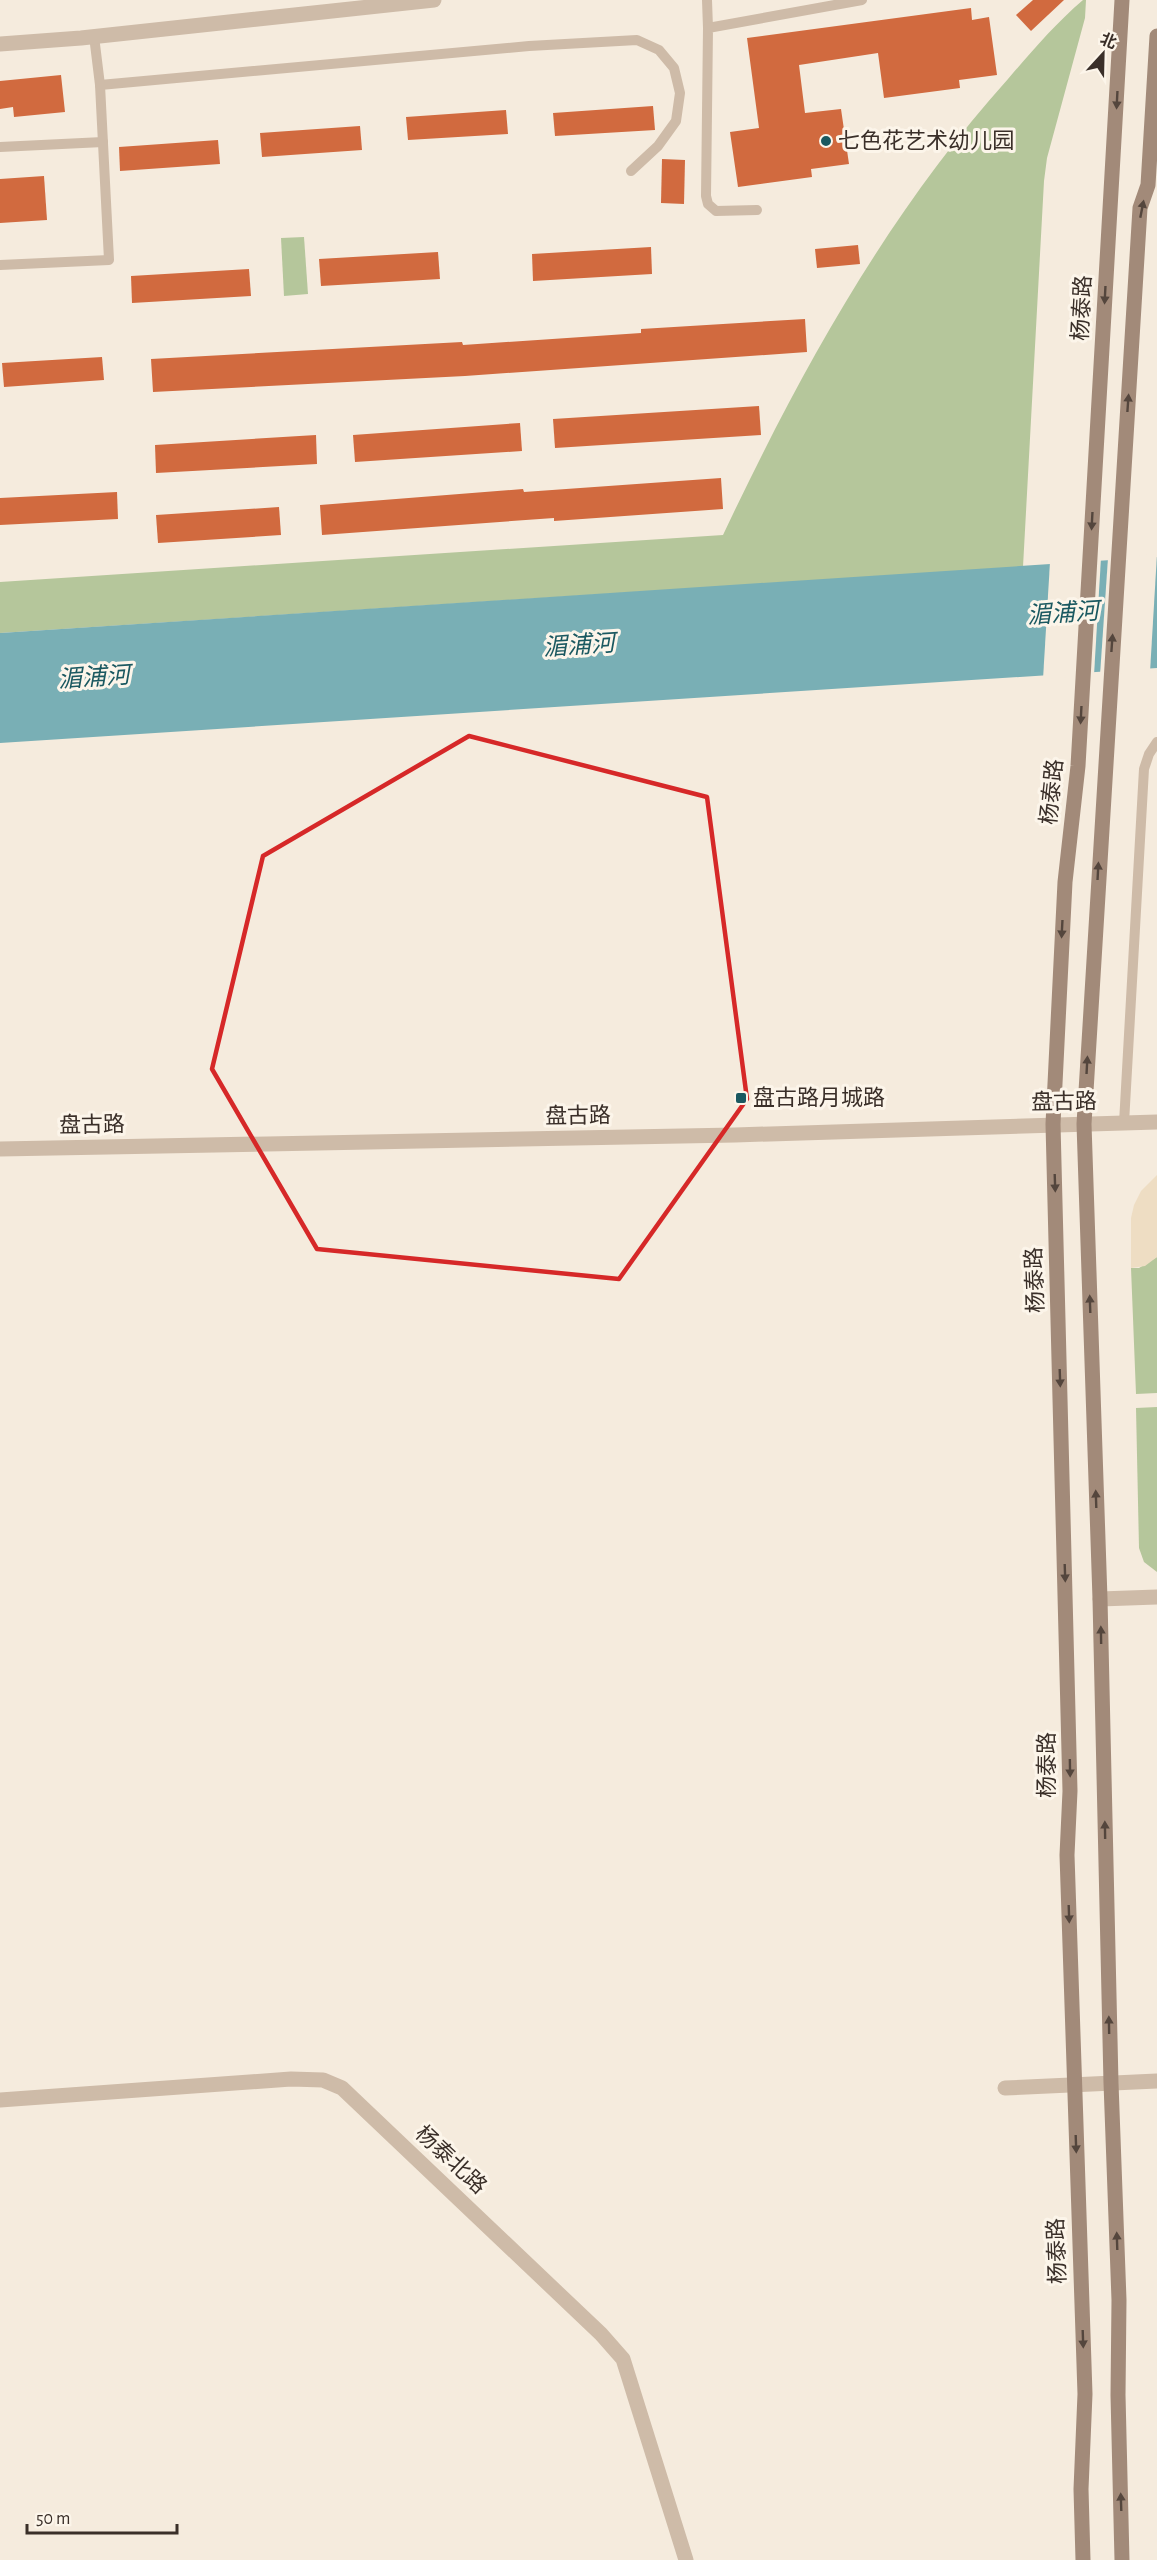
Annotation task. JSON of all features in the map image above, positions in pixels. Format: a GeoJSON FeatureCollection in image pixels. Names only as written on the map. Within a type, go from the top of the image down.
{"type":"FeatureCollection","features":[{"type":"Feature","properties":{"kind":"main road","name":"杨泰路"},"geometry":{"type":"LineString","coordinates":[[1083,2560],[1081,2489],[1085,2394],[1067,1855],[1070,1791],[1068,1656],[1053,1124],[1065,882],[1078,766],[1122,0]]}},
{"type":"Feature","properties":{"kind":"main road"},"geometry":{"type":"LineString","coordinates":[[1122,2560],[1118,2395],[1119,2300],[1111,2083],[1100,1599],[1084,1124],[1104,764],[1140,208],[1153,185],[1157,36]]}},
{"type":"Feature","properties":{"kind":"street"},"geometry":{"type":"LineString","coordinates":[[0,44],[434,0]]}},
{"type":"Feature","properties":{"kind":"street","name":"盘古路"},"geometry":{"type":"LineString","coordinates":[[0,1149],[723,1136],[1157,1122]]}},
{"type":"Feature","properties":{"kind":"street"},"geometry":{"type":"LineString","coordinates":[[1100,1599],[1157,1597]]}},
{"type":"Feature","properties":{"kind":"street","name":"杨泰北路"},"geometry":{"type":"LineString","coordinates":[[0,2100],[291,2079],[323,2080],[342,2088],[592,2325],[623,2359],[686,2560]]}},
{"type":"Feature","properties":{"kind":"street"},"geometry":{"type":"LineString","coordinates":[[1005,2088],[1157,2081]]}},
{"type":"Feature","properties":{"kind":"lane"},"geometry":{"type":"LineString","coordinates":[[707,0],[706,196],[708,204],[716,211],[757,210]]}},
{"type":"Feature","properties":{"kind":"lane"},"geometry":{"type":"LineString","coordinates":[[708,28],[862,0]]}},
{"type":"Feature","properties":{"kind":"lane"},"geometry":{"type":"LineString","coordinates":[[0,265],[109,260],[100,85],[94,36]]}},
{"type":"Feature","properties":{"kind":"lane"},"geometry":{"type":"LineString","coordinates":[[100,85],[529,46],[637,40],[659,50],[674,68],[680,93],[676,121],[658,146],[631,171]]}},
{"type":"Feature","properties":{"kind":"lane"},"geometry":{"type":"LineString","coordinates":[[0,147],[103,142]]}},
{"type":"Feature","properties":{"kind":"lane"},"geometry":{"type":"LineString","coordinates":[[1124,1123],[1144,769],[1149,754],[1157,742]]}},
{"type":"Feature","properties":{"kind":"highlighted area"},"geometry":{"type":"Polygon","coordinates":[[[469,736],[707,797],[747,1099],[619,1279],[317,1249],[212,1069],[263,856],[469,736]]]}},
{"type":"Feature","properties":{"kind":"green space"},"geometry":{"type":"Polygon","coordinates":[[[1083,0],[1086,0],[1085,18],[1047,158],[1044,181],[1023,567],[0,633],[0,582],[723,535],[752,474],[815,355],[885,240],[923,184],[964,131],[1044,38],[1083,0]]]}},
{"type":"Feature","properties":{"kind":"green space"},"geometry":{"type":"Polygon","coordinates":[[[304,237],[308,294],[284,296],[281,238],[304,237]]]}},
{"type":"Feature","properties":{"kind":"green space"},"geometry":{"type":"Polygon","coordinates":[[[1157,1257],[1157,1393],[1136,1394],[1131,1268],[1139,1268],[1157,1257]]]}},
{"type":"Feature","properties":{"kind":"green space"},"geometry":{"type":"Polygon","coordinates":[[[1157,1407],[1157,1572],[1144,1562],[1139,1548],[1136,1408],[1157,1407]]]}},
{"type":"Feature","properties":{"kind":"shaded area"},"geometry":{"type":"Polygon","coordinates":[[[1157,1175],[1157,1257],[1145,1266],[1131,1268],[1131,1218],[1134,1205],[1141,1191],[1157,1175]]]}},
{"type":"Feature","properties":{"kind":"water","name":"湄浦河"},"geometry":{"type":"Polygon","coordinates":[[[1157,557],[1157,668],[0,743],[0,633],[1157,557]]]}},
{"type":"Feature","properties":{"kind":"pier"},"geometry":{"type":"Polygon","coordinates":[[[1157,554],[1150,672],[1100,675],[1108,558],[1157,554]]]}},
{"type":"Feature","properties":{"kind":"pier"},"geometry":{"type":"Polygon","coordinates":[[[1101,558],[1094,675],[1043,679],[1050,562],[1101,558]]]}},
{"type":"Feature","properties":{"kind":"building"},"geometry":{"type":"Polygon","coordinates":[[[1033,0],[1064,0],[1031,31],[1016,15],[1033,0]]]}},
{"type":"Feature","properties":{"kind":"building"},"geometry":{"type":"Polygon","coordinates":[[[971,8],[972,20],[989,17],[997,75],[959,80],[960,88],[884,98],[878,53],[799,65],[805,113],[841,109],[849,164],[811,169],[812,177],[738,187],[730,132],[759,128],[747,38],[971,8]]]}},
{"type":"Feature","properties":{"kind":"building"},"geometry":{"type":"Polygon","coordinates":[[[61,75],[65,112],[14,117],[13,107],[0,109],[0,81],[61,75]]]}},
{"type":"Feature","properties":{"kind":"building"},"geometry":{"type":"Polygon","coordinates":[[[653,106],[655,130],[555,136],[553,113],[653,106]]]}},
{"type":"Feature","properties":{"kind":"building"},"geometry":{"type":"Polygon","coordinates":[[[506,110],[508,134],[408,140],[406,117],[506,110]]]}},
{"type":"Feature","properties":{"kind":"building"},"geometry":{"type":"Polygon","coordinates":[[[360,126],[362,150],[262,157],[260,133],[360,126]]]}},
{"type":"Feature","properties":{"kind":"building"},"geometry":{"type":"Polygon","coordinates":[[[218,140],[220,164],[120,171],[119,147],[218,140]]]}},
{"type":"Feature","properties":{"kind":"building"},"geometry":{"type":"Polygon","coordinates":[[[662,159],[685,160],[684,204],[661,203],[662,159]]]}},
{"type":"Feature","properties":{"kind":"building"},"geometry":{"type":"Polygon","coordinates":[[[44,176],[47,220],[0,223],[0,179],[44,176]]]}},
{"type":"Feature","properties":{"kind":"building"},"geometry":{"type":"Polygon","coordinates":[[[858,245],[860,264],[817,268],[815,249],[858,245]]]}},
{"type":"Feature","properties":{"kind":"building"},"geometry":{"type":"Polygon","coordinates":[[[651,247],[652,274],[533,281],[532,254],[651,247]]]}},
{"type":"Feature","properties":{"kind":"building"},"geometry":{"type":"Polygon","coordinates":[[[438,252],[440,279],[321,286],[319,259],[438,252]]]}},
{"type":"Feature","properties":{"kind":"building"},"geometry":{"type":"Polygon","coordinates":[[[249,269],[251,296],[132,303],[131,276],[249,269]]]}},
{"type":"Feature","properties":{"kind":"building"},"geometry":{"type":"Polygon","coordinates":[[[805,319],[807,352],[465,376],[153,392],[151,359],[462,342],[463,345],[641,333],[641,329],[805,319]]]}},
{"type":"Feature","properties":{"kind":"building"},"geometry":{"type":"Polygon","coordinates":[[[102,357],[104,380],[4,387],[2,363],[102,357]]]}},
{"type":"Feature","properties":{"kind":"building"},"geometry":{"type":"Polygon","coordinates":[[[759,406],[761,435],[555,448],[553,419],[759,406]]]}},
{"type":"Feature","properties":{"kind":"building"},"geometry":{"type":"Polygon","coordinates":[[[520,423],[522,451],[355,462],[353,435],[520,423]]]}},
{"type":"Feature","properties":{"kind":"building"},"geometry":{"type":"Polygon","coordinates":[[[316,435],[317,464],[156,473],[155,445],[316,435]]]}},
{"type":"Feature","properties":{"kind":"building"},"geometry":{"type":"Polygon","coordinates":[[[721,478],[723,509],[554,521],[554,518],[322,535],[320,505],[523,489],[524,492],[721,478]]]}},
{"type":"Feature","properties":{"kind":"building"},"geometry":{"type":"Polygon","coordinates":[[[117,492],[118,519],[0,525],[0,498],[117,492]]]}},
{"type":"Feature","properties":{"kind":"building"},"geometry":{"type":"Polygon","coordinates":[[[279,507],[281,535],[158,543],[156,515],[279,507]]]}},
{"type":"Feature","properties":{"kind":"place","name":"七色花艺术幼儿园"},"geometry":{"type":"Point","coordinates":[826,141]}},
{"type":"Feature","properties":{"kind":"place","name":"盘古路月城路"},"geometry":{"type":"Point","coordinates":[741,1098]}}]}
